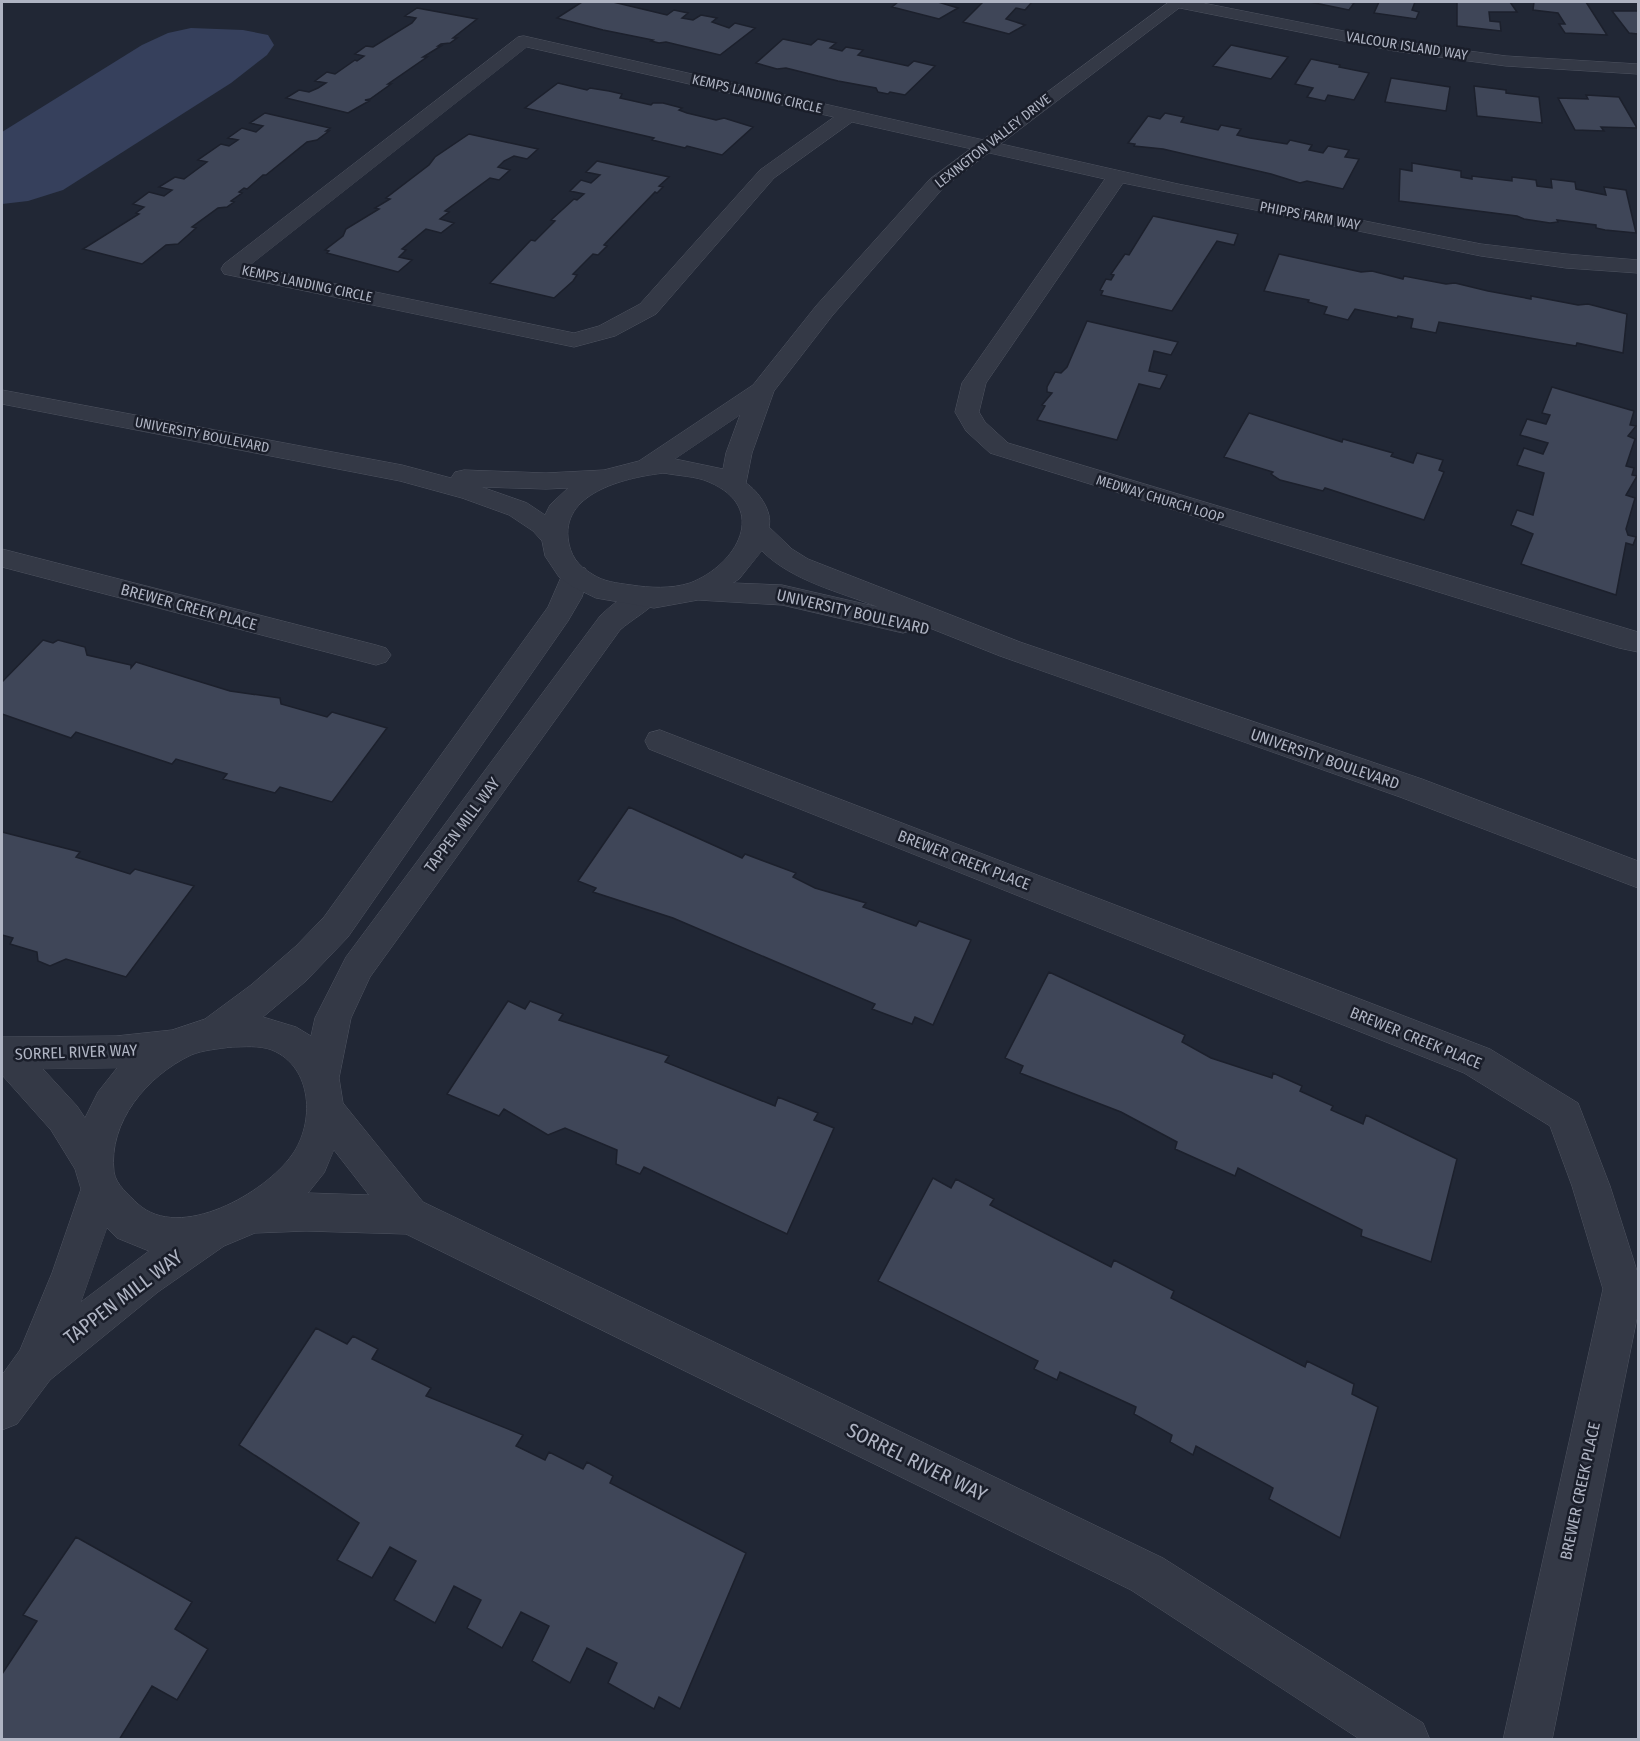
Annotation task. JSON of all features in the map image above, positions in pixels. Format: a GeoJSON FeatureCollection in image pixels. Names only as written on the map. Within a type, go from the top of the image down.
{"type":"FeatureCollection","features":[{"type":"Feature","properties":{"kind":"street","name":"VALCOUR ISLAND WAY"},"geometry":{"type":"LineString","coordinates":[[1177,2],[1394,46],[1506,61],[1638,69]]}},
{"type":"Feature","properties":{"kind":"street","name":"LEXINGTON VALLEY DRIVE"},"geometry":{"type":"LineString","coordinates":[[733,484],[739,453],[762,390],[824,311],[937,183],[1177,2]]}},
{"type":"Feature","properties":{"kind":"street","name":"KEMPS LANDING CIRCLE"},"geometry":{"type":"LineString","coordinates":[[849,115],[767,174],[648,309],[607,331],[574,340],[232,269],[524,41],[849,115],[986,147]]}},
{"type":"Feature","properties":{"kind":"street","name":"PHIPPS FARM WAY"},"geometry":{"type":"LineString","coordinates":[[986,147],[1117,177],[1482,250],[1566,261],[1638,266]]}},
{"type":"Feature","properties":{"kind":"street","name":"MEDWAY CHURCH LOOP"},"geometry":{"type":"LineString","coordinates":[[1117,177],[975,384],[967,412],[975,426],[999,448],[1638,642]]}},
{"type":"Feature","properties":{"kind":"street","name":"LEXINGTON VALLEY DRIVE"},"geometry":{"type":"LineString","coordinates":[[648,466],[762,390]]}},
{"type":"Feature","properties":{"kind":"street","name":"UNIVERSITY BOULEVARD"},"geometry":{"type":"LineString","coordinates":[[2,397],[402,473],[471,492],[518,509],[542,525],[554,538]]}},
{"type":"Feature","properties":{"kind":"street"},"geometry":{"type":"LineString","coordinates":[[648,466],[694,468],[715,475],[733,484],[755,510],[758,531],[751,551],[723,579],[694,591],[645,598],[629,597],[598,589],[574,575],[560,558],[554,538],[558,517],[571,498],[605,477],[648,466]]}},
{"type":"Feature","properties":{"kind":"street","name":"UNIVERSITY BOULEVARD"},"geometry":{"type":"LineString","coordinates":[[402,473],[523,481],[605,477]]}},
{"type":"Feature","properties":{"kind":"street","name":"UNIVERSITY BOULEVARD"},"geometry":{"type":"LineString","coordinates":[[758,531],[782,555],[798,565],[1010,649],[1411,788],[1638,875]]}},
{"type":"Feature","properties":{"kind":"street","name":"BREWER CREEK PLACE"},"geometry":{"type":"LineString","coordinates":[[2,558],[376,656]]}},
{"type":"Feature","properties":{"kind":"street"},"geometry":{"type":"LineString","coordinates":[[181,1043],[216,1032],[285,980],[315,952],[336,927],[558,614],[568,597],[574,575]]}},
{"type":"Feature","properties":{"kind":"street","name":"UNIVERSITY BOULEVARD"},"geometry":{"type":"LineString","coordinates":[[694,591],[753,592],[793,597],[1010,649]]}},
{"type":"Feature","properties":{"kind":"street","name":"TAPPEN MILL WAY"},"geometry":{"type":"LineString","coordinates":[[254,1214],[270,1204],[301,1174],[320,1141],[333,1018],[358,967],[610,623],[624,610],[645,598]]}},
{"type":"Feature","properties":{"kind":"street","name":"BREWER CREEK PLACE"},"geometry":{"type":"LineString","coordinates":[[660,741],[1477,1061],[1565,1115],[1591,1186],[1623,1288],[1527,1740]]}},
{"type":"Feature","properties":{"kind":"street","name":"SORREL RIVER WAY"},"geometry":{"type":"LineString","coordinates":[[216,1032],[251,1029],[282,1037],[306,1054],[324,1093],[410,1215]]}},
{"type":"Feature","properties":{"kind":"street","name":"TAPPEN MILL WAY"},"geometry":{"type":"LineString","coordinates":[[35,1365],[72,1273],[98,1179],[93,1160],[101,1124],[120,1090],[148,1063],[181,1043]]}},
{"type":"Feature","properties":{"kind":"street","name":"SORREL RIVER WAY"},"geometry":{"type":"LineString","coordinates":[[4,1054],[116,1052],[181,1043]]}},
{"type":"Feature","properties":{"kind":"street","name":"SORREL RIVER WAY"},"geometry":{"type":"LineString","coordinates":[[4,1054],[64,1118],[120,1217],[151,1234],[191,1236],[213,1231]]}},
{"type":"Feature","properties":{"kind":"street","name":"SORREL RIVER WAY"},"geometry":{"type":"LineString","coordinates":[[254,1214],[306,1212],[410,1215],[1147,1574],[1406,1740]]}},
{"type":"Feature","properties":{"kind":"street"},"geometry":{"type":"LineString","coordinates":[[213,1231],[232,1226],[254,1214]]}},
{"type":"Feature","properties":{"kind":"street","name":"TAPPEN MILL WAY"},"geometry":{"type":"LineString","coordinates":[[2,1409],[35,1365],[144,1278],[213,1231]]}},
{"type":"Feature","properties":{"kind":"water"},"geometry":{"type":"Polygon","coordinates":[[[191,28],[243,30],[268,35],[274,45],[267,55],[231,83],[63,190],[28,201],[2,204],[2,132],[142,45],[168,33],[191,28]]]}},
{"type":"Feature","properties":{"kind":"building"},"geometry":{"type":"Polygon","coordinates":[[[582,2],[613,2],[667,15],[674,10],[688,13],[682,18],[693,20],[701,15],[717,18],[712,22],[729,28],[735,23],[755,28],[720,55],[666,42],[659,43],[557,18],[582,2]]]}},
{"type":"Feature","properties":{"kind":"building"},"geometry":{"type":"Polygon","coordinates":[[[898,2],[938,2],[958,8],[939,19],[892,7],[898,2]]]}},
{"type":"Feature","properties":{"kind":"building"},"geometry":{"type":"Polygon","coordinates":[[[983,2],[1032,2],[1025,10],[1016,8],[1006,19],[1025,25],[1009,34],[963,22],[983,2]]]}},
{"type":"Feature","properties":{"kind":"building"},"geometry":{"type":"Polygon","coordinates":[[[1310,2],[1349,2],[1354,3],[1349,10],[1310,2]]]}},
{"type":"Feature","properties":{"kind":"building"},"geometry":{"type":"Polygon","coordinates":[[[1379,2],[1415,2],[1412,10],[1419,12],[1416,19],[1374,13],[1379,2]]]}},
{"type":"Feature","properties":{"kind":"building"},"geometry":{"type":"Polygon","coordinates":[[[1457,2],[1510,2],[1517,12],[1489,12],[1490,21],[1500,22],[1501,31],[1457,26],[1457,2]]]}},
{"type":"Feature","properties":{"kind":"building"},"geometry":{"type":"Polygon","coordinates":[[[1534,2],[1586,2],[1607,35],[1565,33],[1559,24],[1565,24],[1558,13],[1533,10],[1534,2]]]}},
{"type":"Feature","properties":{"kind":"building"},"geometry":{"type":"Polygon","coordinates":[[[417,8],[477,19],[453,38],[457,38],[450,43],[438,46],[441,46],[423,57],[427,57],[370,99],[365,100],[369,101],[348,113],[286,98],[299,90],[309,92],[326,83],[315,81],[327,72],[335,74],[355,60],[357,61],[364,56],[355,54],[366,46],[373,47],[412,23],[416,18],[405,16],[417,8]]]}},
{"type":"Feature","properties":{"kind":"building"},"geometry":{"type":"Polygon","coordinates":[[[1612,11],[1638,11],[1638,34],[1629,33],[1612,11]]]}},
{"type":"Feature","properties":{"kind":"building"},"geometry":{"type":"Polygon","coordinates":[[[783,39],[811,45],[818,39],[836,43],[830,48],[842,51],[846,47],[863,50],[858,55],[908,66],[914,61],[935,66],[905,95],[878,92],[876,88],[756,63],[783,39]]]}},
{"type":"Feature","properties":{"kind":"building"},"geometry":{"type":"Polygon","coordinates":[[[1231,45],[1288,57],[1271,79],[1213,66],[1231,45]]]}},
{"type":"Feature","properties":{"kind":"building"},"geometry":{"type":"Polygon","coordinates":[[[1311,59],[1369,73],[1354,100],[1328,95],[1325,101],[1307,97],[1313,88],[1295,84],[1311,59]]]}},
{"type":"Feature","properties":{"kind":"building"},"geometry":{"type":"Polygon","coordinates":[[[1391,78],[1450,87],[1446,111],[1385,102],[1391,78]]]}},
{"type":"Feature","properties":{"kind":"building"},"geometry":{"type":"Polygon","coordinates":[[[558,83],[587,90],[590,88],[622,94],[620,98],[651,105],[663,103],[682,108],[679,110],[687,113],[716,120],[724,118],[753,127],[722,155],[525,108],[558,83]]]}},
{"type":"Feature","properties":{"kind":"building"},"geometry":{"type":"Polygon","coordinates":[[[1474,86],[1539,97],[1542,123],[1477,116],[1474,86]]]}},
{"type":"Feature","properties":{"kind":"building"},"geometry":{"type":"Polygon","coordinates":[[[1586,95],[1619,97],[1637,128],[1601,127],[1604,131],[1575,130],[1558,98],[1588,99],[1586,95]]]}},
{"type":"Feature","properties":{"kind":"building"},"geometry":{"type":"Polygon","coordinates":[[[265,113],[330,128],[317,140],[307,142],[247,189],[244,188],[239,192],[242,193],[231,201],[234,202],[227,207],[218,208],[192,227],[196,228],[178,244],[166,245],[142,264],[83,249],[139,214],[136,213],[144,207],[133,204],[149,192],[164,196],[172,190],[159,187],[175,177],[184,179],[207,162],[198,160],[221,144],[229,146],[238,140],[228,138],[242,128],[256,132],[263,126],[250,123],[265,113]]]}},
{"type":"Feature","properties":{"kind":"building"},"geometry":{"type":"Polygon","coordinates":[[[1165,113],[1184,117],[1181,122],[1218,130],[1221,125],[1241,129],[1237,135],[1250,138],[1287,144],[1290,140],[1312,145],[1309,150],[1323,153],[1328,146],[1349,150],[1345,157],[1359,159],[1343,189],[1307,181],[1300,183],[1271,174],[1128,143],[1148,116],[1160,119],[1165,113]]]}},
{"type":"Feature","properties":{"kind":"building"},"geometry":{"type":"Polygon","coordinates":[[[469,134],[538,149],[527,159],[514,156],[504,161],[498,167],[510,170],[499,180],[490,178],[445,211],[449,212],[440,219],[454,223],[441,233],[426,229],[402,249],[406,250],[399,257],[412,260],[398,272],[327,253],[329,251],[325,250],[343,236],[346,229],[379,209],[375,208],[390,199],[386,198],[429,165],[435,157],[469,134]]]}},
{"type":"Feature","properties":{"kind":"building"},"geometry":{"type":"Polygon","coordinates":[[[597,161],[669,177],[659,186],[663,187],[657,193],[655,192],[604,245],[607,246],[598,255],[593,254],[573,274],[577,275],[573,281],[554,298],[490,283],[531,240],[535,241],[555,221],[551,220],[574,199],[577,200],[584,194],[570,191],[581,180],[591,183],[600,175],[586,172],[597,161]]]}},
{"type":"Feature","properties":{"kind":"building"},"geometry":{"type":"Polygon","coordinates":[[[1412,163],[1461,171],[1461,177],[1472,179],[1472,176],[1512,181],[1512,177],[1536,180],[1537,186],[1552,188],[1551,179],[1575,182],[1576,189],[1606,195],[1604,187],[1626,190],[1636,233],[1605,230],[1596,228],[1596,225],[1557,220],[1558,222],[1550,223],[1517,216],[1399,201],[1400,169],[1412,171],[1412,163]]]}},
{"type":"Feature","properties":{"kind":"building"},"geometry":{"type":"Polygon","coordinates":[[[1153,216],[1238,234],[1234,245],[1217,241],[1172,311],[1101,295],[1103,291],[1100,290],[1106,279],[1111,280],[1114,275],[1111,274],[1125,254],[1129,255],[1153,216]]]}},
{"type":"Feature","properties":{"kind":"building"},"geometry":{"type":"Polygon","coordinates":[[[1279,254],[1361,272],[1372,271],[1403,279],[1404,276],[1446,284],[1455,283],[1531,299],[1531,296],[1578,305],[1588,304],[1627,314],[1623,353],[1577,343],[1576,346],[1439,322],[1436,333],[1411,328],[1413,319],[1355,309],[1348,320],[1324,314],[1327,307],[1308,302],[1309,300],[1264,291],[1279,254]]]}},
{"type":"Feature","properties":{"kind":"building"},"geometry":{"type":"Polygon","coordinates":[[[1087,321],[1178,342],[1171,355],[1154,351],[1149,371],[1167,375],[1160,389],[1139,384],[1117,440],[1037,420],[1045,406],[1042,405],[1052,393],[1047,392],[1047,387],[1055,372],[1061,373],[1067,367],[1087,321]]]}},
{"type":"Feature","properties":{"kind":"building"},"geometry":{"type":"Polygon","coordinates":[[[1552,387],[1634,411],[1630,425],[1636,426],[1628,436],[1635,439],[1626,466],[1634,468],[1632,475],[1637,476],[1626,495],[1635,498],[1626,529],[1628,535],[1636,537],[1633,545],[1626,543],[1616,595],[1521,564],[1533,534],[1511,525],[1517,510],[1533,515],[1544,473],[1517,465],[1524,448],[1543,454],[1548,443],[1520,435],[1527,419],[1546,424],[1550,415],[1542,413],[1552,387]]]}},
{"type":"Feature","properties":{"kind":"building"},"geometry":{"type":"Polygon","coordinates":[[[1249,413],[1342,442],[1343,439],[1393,453],[1391,456],[1413,463],[1417,453],[1443,460],[1439,470],[1444,472],[1424,520],[1325,488],[1323,491],[1280,480],[1271,474],[1273,472],[1224,457],[1249,413]]]}},
{"type":"Feature","properties":{"kind":"building"},"geometry":{"type":"Polygon","coordinates":[[[43,640],[53,643],[58,640],[85,647],[87,655],[131,665],[131,668],[136,662],[230,691],[280,698],[281,704],[327,717],[332,712],[387,728],[332,802],[280,787],[275,793],[223,779],[227,774],[176,759],[172,764],[76,732],[71,738],[2,714],[2,682],[43,640]]]}},
{"type":"Feature","properties":{"kind":"building"},"geometry":{"type":"Polygon","coordinates":[[[629,807],[742,858],[745,854],[796,873],[793,877],[815,888],[866,903],[863,907],[916,926],[919,921],[971,940],[933,1025],[915,1017],[912,1024],[872,1009],[875,1004],[673,918],[593,892],[596,888],[578,881],[629,807]]]}},
{"type":"Feature","properties":{"kind":"building"},"geometry":{"type":"Polygon","coordinates":[[[2,832],[80,852],[76,857],[130,874],[135,869],[194,886],[126,977],[66,959],[50,966],[38,961],[37,952],[10,944],[13,938],[2,935],[2,832]]]}},
{"type":"Feature","properties":{"kind":"building"},"geometry":{"type":"Polygon","coordinates":[[[1049,972],[1185,1035],[1182,1042],[1211,1058],[1272,1078],[1273,1073],[1302,1086],[1300,1091],[1333,1106],[1331,1110],[1363,1124],[1366,1115],[1457,1159],[1431,1262],[1361,1236],[1362,1230],[1238,1168],[1235,1176],[1175,1149],[1177,1142],[1121,1112],[1020,1073],[1023,1066],[1005,1058],[1049,972]]]}},
{"type":"Feature","properties":{"kind":"building"},"geometry":{"type":"Polygon","coordinates":[[[508,1001],[525,1009],[530,1001],[563,1014],[559,1020],[669,1056],[665,1062],[775,1106],[778,1097],[818,1113],[814,1120],[834,1128],[787,1234],[644,1167],[640,1174],[616,1164],[617,1150],[565,1128],[548,1135],[504,1109],[499,1116],[447,1094],[508,1001]]]}},
{"type":"Feature","properties":{"kind":"building"},"geometry":{"type":"Polygon","coordinates":[[[933,1178],[951,1188],[956,1179],[994,1199],[990,1205],[1111,1267],[1114,1260],[1174,1291],[1171,1298],[1305,1367],[1307,1361],[1354,1384],[1352,1394],[1378,1407],[1340,1538],[1269,1499],[1273,1488],[1196,1446],[1193,1455],[1170,1442],[1172,1435],[1134,1414],[1136,1407],[1060,1372],[1057,1380],[1034,1369],[1038,1361],[878,1281],[933,1178]]]}},
{"type":"Feature","properties":{"kind":"building"},"geometry":{"type":"Polygon","coordinates":[[[316,1328],[347,1344],[353,1336],[378,1349],[372,1359],[431,1388],[426,1396],[523,1435],[516,1446],[545,1460],[549,1452],[583,1469],[587,1462],[613,1476],[610,1483],[746,1553],[680,1709],[659,1697],[654,1709],[608,1683],[617,1663],[587,1648],[570,1683],[532,1661],[549,1626],[521,1612],[502,1648],[467,1628],[481,1600],[454,1586],[435,1623],[394,1600],[416,1561],[390,1547],[372,1578],[337,1560],[359,1523],[239,1445],[316,1328]]]}},
{"type":"Feature","properties":{"kind":"building"},"geometry":{"type":"Polygon","coordinates":[[[76,1537],[192,1602],[175,1629],[208,1649],[177,1700],[152,1686],[119,1740],[2,1740],[2,1674],[37,1621],[23,1615],[76,1537]]]}}]}
